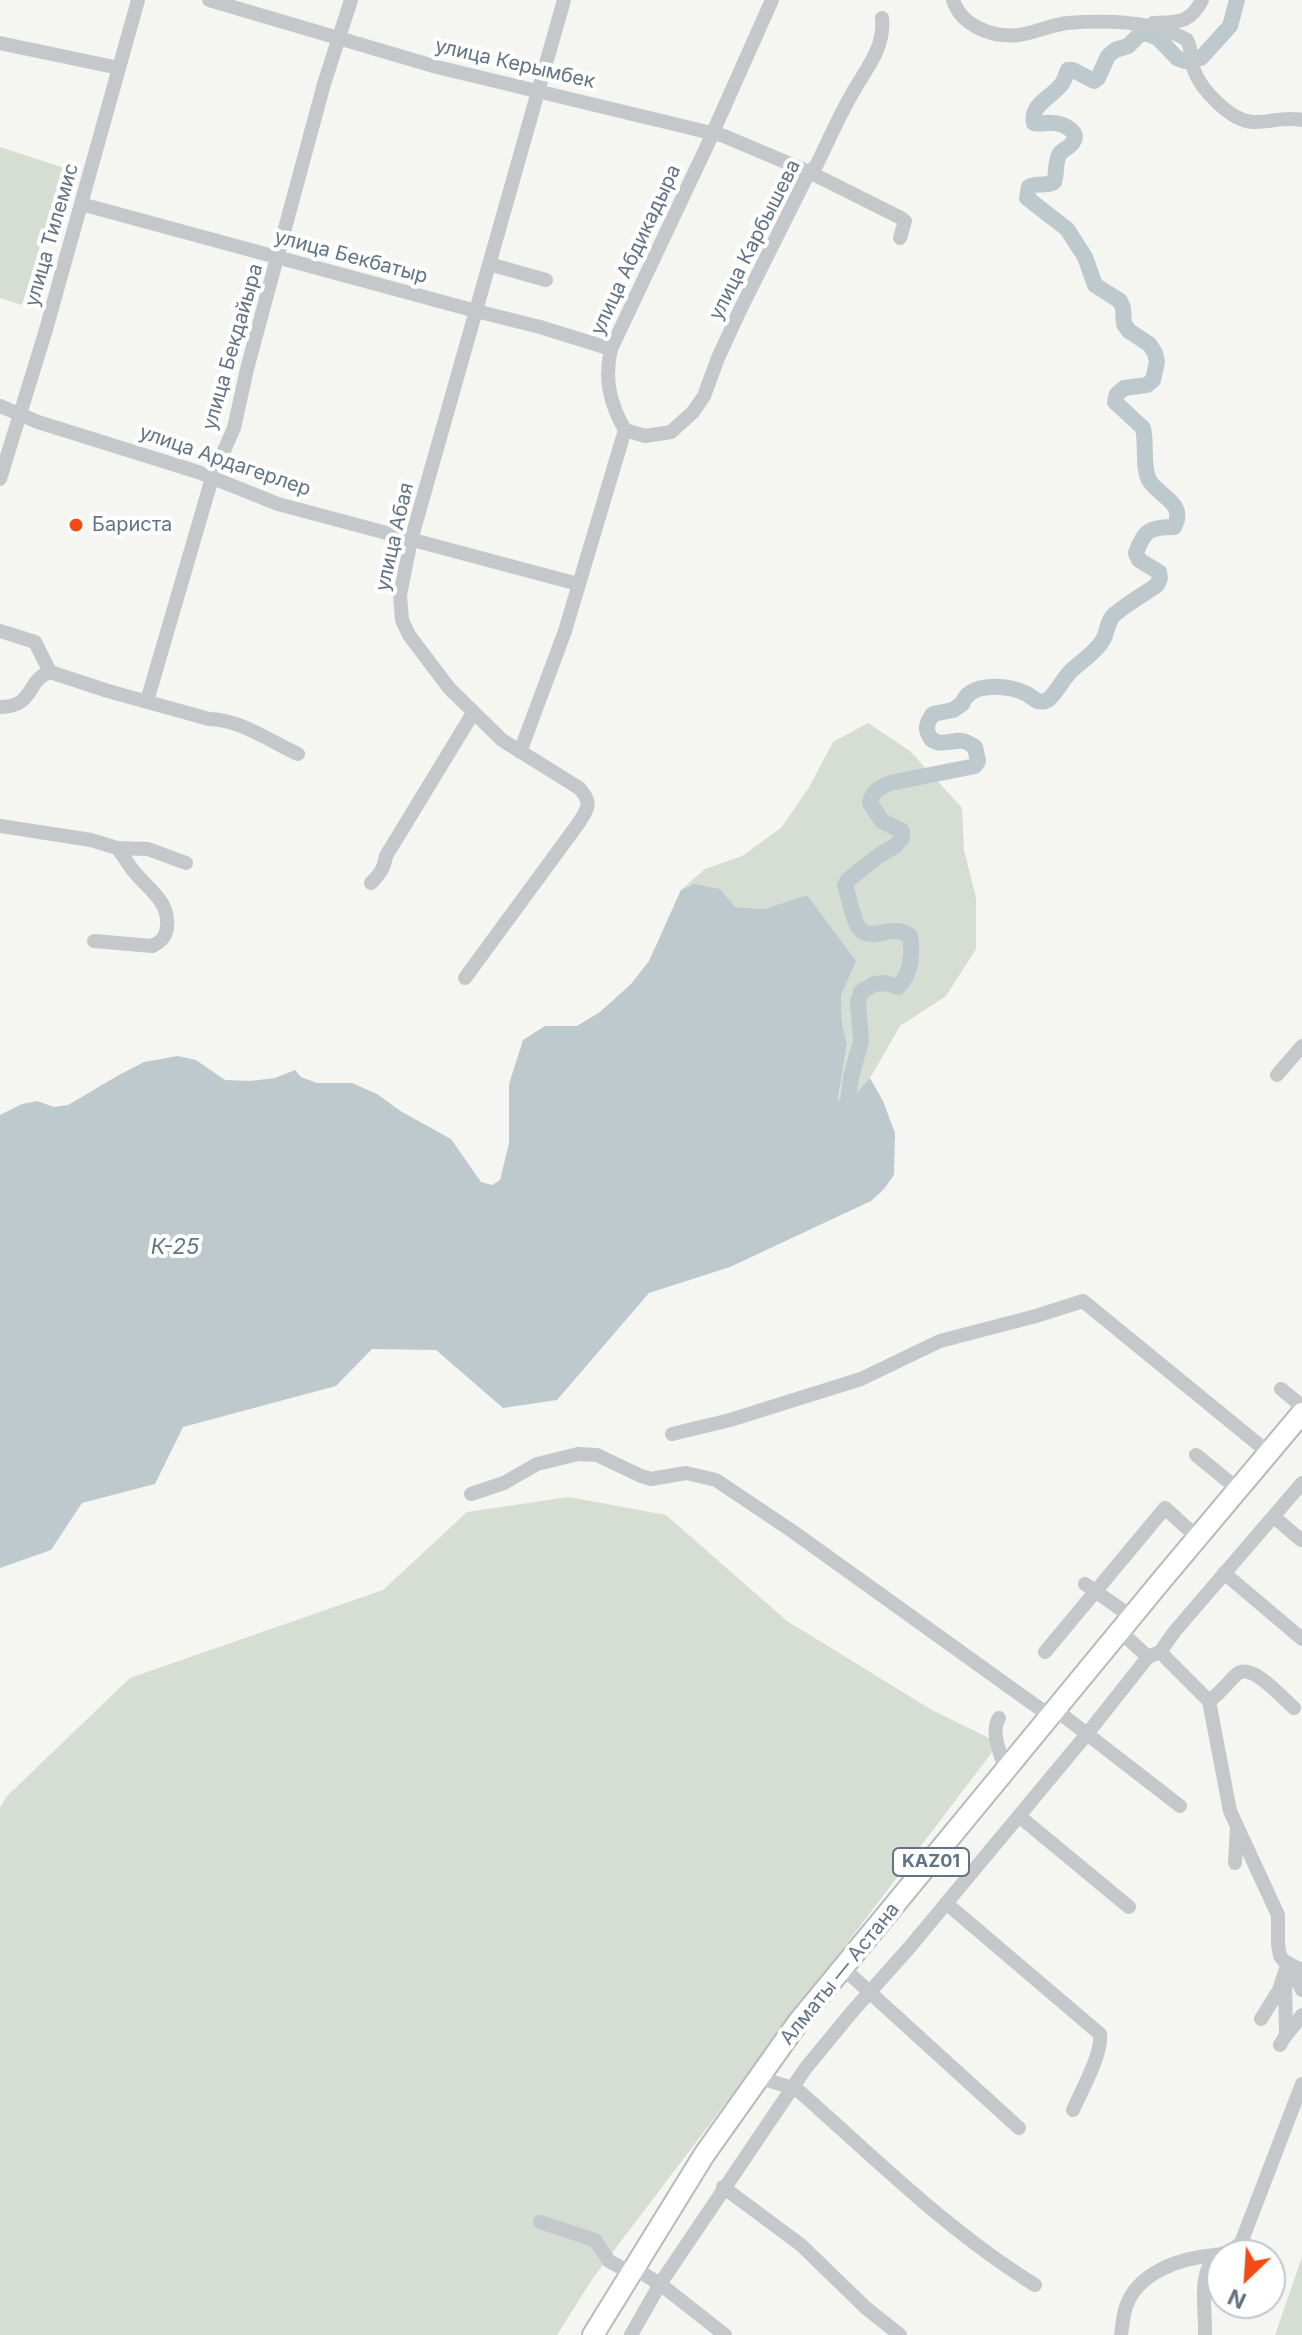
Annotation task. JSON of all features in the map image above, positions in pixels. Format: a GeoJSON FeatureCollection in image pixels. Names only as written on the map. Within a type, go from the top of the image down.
{"type":"FeatureCollection","features":[{"type":"Feature","properties":{"kind":"highway","name":"Алматы — Астана"},"geometry":{"type":"LineString","coordinates":[[593,2335],[704,2155],[799,2021],[1302,1413]]}},
{"type":"Feature","properties":{"kind":"street","name":"улица Тилемис"},"geometry":{"type":"LineString","coordinates":[[0,479],[45,333],[138,0]]}},
{"type":"Feature","properties":{"kind":"street","name":"улица Керымбек"},"geometry":{"type":"LineString","coordinates":[[209,0],[437,67],[712,133],[809,172],[904,220],[900,238]]}},
{"type":"Feature","properties":{"kind":"street","name":"улица Бекдайыра"},"geometry":{"type":"LineString","coordinates":[[147,701],[212,478],[234,428],[247,369],[338,37],[351,0]]}},
{"type":"Feature","properties":{"kind":"street","name":"улица Абая"},"geometry":{"type":"LineString","coordinates":[[465,978],[587,809],[586,796],[579,788],[502,740],[431,667],[402,620],[401,587],[411,540],[564,0]]}},
{"type":"Feature","properties":{"kind":"street","name":"улица Абдикадыра"},"geometry":{"type":"LineString","coordinates":[[625,430],[613,408],[608,389],[607,369],[611,349],[772,0]]}},
{"type":"Feature","properties":{"kind":"street"},"geometry":{"type":"LineString","coordinates":[[953,0],[956,10],[965,19],[1000,35],[1018,35],[1065,23],[1138,25],[1183,21],[1192,16],[1202,0]]}},
{"type":"Feature","properties":{"kind":"street","name":"улица Карбышева"},"geometry":{"type":"LineString","coordinates":[[625,430],[645,436],[671,432],[693,412],[704,396],[741,308],[809,172],[816,166],[854,90],[877,54],[883,36],[882,18]]}},
{"type":"Feature","properties":{"kind":"street"},"geometry":{"type":"LineString","coordinates":[[1138,25],[1161,29],[1187,40],[1199,81],[1214,99],[1238,118],[1249,122],[1289,118],[1302,120]]}},
{"type":"Feature","properties":{"kind":"street"},"geometry":{"type":"LineString","coordinates":[[0,43],[119,68]]}},
{"type":"Feature","properties":{"kind":"street","name":"улица Бекбатыр"},"geometry":{"type":"LineString","coordinates":[[81,204],[540,327],[611,349]]}},
{"type":"Feature","properties":{"kind":"street"},"geometry":{"type":"LineString","coordinates":[[489,264],[546,280]]}},
{"type":"Feature","properties":{"kind":"street","name":"улица Ардагерлер"},"geometry":{"type":"LineString","coordinates":[[0,406],[212,478],[278,504],[578,584]]}},
{"type":"Feature","properties":{"kind":"street"},"geometry":{"type":"LineString","coordinates":[[520,752],[565,631],[625,430]]}},
{"type":"Feature","properties":{"kind":"street"},"geometry":{"type":"LineString","coordinates":[[0,631],[35,642],[50,672]]}},
{"type":"Feature","properties":{"kind":"street"},"geometry":{"type":"LineString","coordinates":[[0,707],[12,707],[23,701],[41,676],[50,672],[209,719],[224,719],[298,754]]}},
{"type":"Feature","properties":{"kind":"street"},"geometry":{"type":"LineString","coordinates":[[371,883],[381,872],[386,856],[473,713]]}},
{"type":"Feature","properties":{"kind":"street"},"geometry":{"type":"LineString","coordinates":[[0,826],[91,840],[117,848],[148,849],[186,863]]}},
{"type":"Feature","properties":{"kind":"street"},"geometry":{"type":"LineString","coordinates":[[94,941],[152,946],[164,937],[167,930],[167,916],[162,902],[117,848]]}},
{"type":"Feature","properties":{"kind":"street"},"geometry":{"type":"LineString","coordinates":[[1277,1075],[1302,1046]]}},
{"type":"Feature","properties":{"kind":"street"},"geometry":{"type":"LineString","coordinates":[[672,1434],[730,1420],[861,1379],[940,1341],[1083,1301],[1269,1453]]}},
{"type":"Feature","properties":{"kind":"street"},"geometry":{"type":"LineString","coordinates":[[1281,1389],[1302,1406]]}},
{"type":"Feature","properties":{"kind":"street"},"geometry":{"type":"LineString","coordinates":[[471,1494],[504,1483],[537,1464],[578,1454],[597,1455],[651,1479],[686,1473],[716,1480],[1087,1734],[1180,1806]]}},
{"type":"Feature","properties":{"kind":"street"},"geometry":{"type":"LineString","coordinates":[[1196,1455],[1239,1490]]}},
{"type":"Feature","properties":{"kind":"street"},"geometry":{"type":"LineString","coordinates":[[631,2335],[723,2187],[826,2042],[1302,1483]]}},
{"type":"Feature","properties":{"kind":"street"},"geometry":{"type":"LineString","coordinates":[[1045,1652],[1090,1588],[1165,1508],[1198,1538]]}},
{"type":"Feature","properties":{"kind":"street"},"geometry":{"type":"LineString","coordinates":[[1274,1517],[1301,1540]]}},
{"type":"Feature","properties":{"kind":"street"},"geometry":{"type":"LineString","coordinates":[[1224,1573],[1302,1639]]}},
{"type":"Feature","properties":{"kind":"street"},"geometry":{"type":"LineString","coordinates":[[1090,1588],[1154,1654],[1209,1701],[1226,1797],[1275,1905],[1280,1956],[1295,1968],[1302,1990]]}},
{"type":"Feature","properties":{"kind":"street"},"geometry":{"type":"LineString","coordinates":[[1209,1701],[1239,1672],[1246,1670],[1255,1673],[1294,1708]]}},
{"type":"Feature","properties":{"kind":"street"},"geometry":{"type":"LineString","coordinates":[[999,1718],[995,1724],[996,1732],[1006,1771]]}},
{"type":"Feature","properties":{"kind":"street"},"geometry":{"type":"LineString","coordinates":[[1019,1816],[1129,1907]]}},
{"type":"Feature","properties":{"kind":"street"},"geometry":{"type":"LineString","coordinates":[[1235,1863],[1237,1827]]}},
{"type":"Feature","properties":{"kind":"street"},"geometry":{"type":"LineString","coordinates":[[946,1903],[1100,2034],[1098,2052],[1073,2110]]}},
{"type":"Feature","properties":{"kind":"street"},"geometry":{"type":"LineString","coordinates":[[843,1968],[1019,2128]]}},
{"type":"Feature","properties":{"kind":"street"},"geometry":{"type":"LineString","coordinates":[[1261,2019],[1295,1968]]}},
{"type":"Feature","properties":{"kind":"street"},"geometry":{"type":"LineString","coordinates":[[1295,1968],[1283,2040],[1302,2015]]}},
{"type":"Feature","properties":{"kind":"street"},"geometry":{"type":"LineString","coordinates":[[759,2077],[792,2087],[964,2235],[1035,2285]]}},
{"type":"Feature","properties":{"kind":"street"},"geometry":{"type":"LineString","coordinates":[[1243,2239],[1302,2084]]}},
{"type":"Feature","properties":{"kind":"street"},"geometry":{"type":"LineString","coordinates":[[723,2187],[801,2245],[866,2308],[900,2335]]}},
{"type":"Feature","properties":{"kind":"street"},"geometry":{"type":"LineString","coordinates":[[540,2222],[595,2240],[609,2261],[660,2284],[725,2335]]}},
{"type":"Feature","properties":{"kind":"street"},"geometry":{"type":"LineString","coordinates":[[1121,2335],[1125,2308],[1142,2282],[1168,2265],[1206,2257]]}},
{"type":"Feature","properties":{"kind":"street"},"geometry":{"type":"LineString","coordinates":[[1205,2335],[1206,2273]]}},
{"type":"Feature","properties":{"kind":"shaded area"},"geometry":{"type":"Polygon","coordinates":[[[0,147],[64,168],[22,305],[0,298],[0,147]]]}},
{"type":"Feature","properties":{"kind":"shaded area"},"geometry":{"type":"Polygon","coordinates":[[[868,723],[910,751],[962,808],[964,850],[976,898],[976,949],[946,996],[900,1026],[870,1078],[835,1119],[847,1044],[831,930],[807,895],[764,909],[735,907],[681,890],[705,869],[742,856],[781,828],[808,789],[833,742],[868,723]]]}},
{"type":"Feature","properties":{"kind":"shaded area"},"geometry":{"type":"Polygon","coordinates":[[[569,1497],[666,1515],[787,1621],[932,1710],[999,1743],[593,2278],[557,2335],[0,2335],[0,1808],[6,1797],[130,1678],[383,1590],[467,1512],[569,1497]]]}},
{"type":"Feature","properties":{"kind":"shaded area"},"geometry":{"type":"Polygon","coordinates":[[[1302,2257],[1302,2335],[1275,2335],[1281,2319],[1286,2319],[1286,2303],[1302,2257]]]}},
{"type":"Feature","properties":{"kind":"water","name":"К-25"},"geometry":{"type":"Polygon","coordinates":[[[695,884],[720,889],[735,907],[764,909],[807,895],[856,961],[841,995],[842,1023],[847,1044],[835,1117],[870,1078],[895,1133],[894,1175],[884,1189],[871,1201],[730,1267],[649,1293],[557,1400],[503,1408],[436,1350],[372,1349],[336,1386],[183,1427],[155,1484],[82,1503],[51,1550],[0,1568],[0,1115],[22,1104],[37,1101],[54,1107],[68,1105],[144,1062],[178,1056],[196,1060],[225,1080],[275,1078],[295,1070],[301,1077],[317,1083],[352,1083],[377,1094],[451,1139],[481,1182],[492,1185],[500,1180],[509,1143],[509,1084],[523,1040],[545,1026],[577,1026],[600,1012],[631,984],[649,961],[681,890],[695,884]]]}},
{"type":"Feature","properties":{"kind":"waterway"},"geometry":{"type":"LineString","coordinates":[[1201,58],[1230,26],[1237,0]]}},
{"type":"Feature","properties":{"kind":"waterway"},"geometry":{"type":"LineString","coordinates":[[821,1135],[848,1101],[861,1041],[858,1002],[861,992],[874,984],[886,983],[898,987],[910,963],[910,936],[897,931],[865,933],[853,915],[845,885],[902,838],[902,831],[882,821],[870,803],[872,796],[890,783],[975,766],[978,761],[975,747],[963,741],[938,742],[930,738],[927,728],[933,714],[953,710],[973,691],[981,688],[1000,687],[1027,694],[1037,701],[1048,700],[1069,673],[1100,645],[1112,617],[1157,585],[1160,578],[1159,572],[1139,560],[1136,553],[1149,531],[1174,527],[1177,512],[1149,480],[1143,428],[1115,402],[1117,394],[1124,388],[1147,385],[1153,380],[1157,362],[1155,353],[1149,344],[1124,324],[1120,301],[1095,285],[1085,257],[1067,229],[1027,198],[1029,187],[1054,182],[1059,155],[1075,138],[1072,131],[1061,124],[1034,123],[1036,110],[1059,87],[1068,70],[1094,81],[1108,56],[1145,33],[1158,38],[1177,58],[1185,61]]}},
{"type":"Feature","properties":{"kind":"place","name":"Бариста"},"geometry":{"type":"Point","coordinates":[76,525]}}]}
